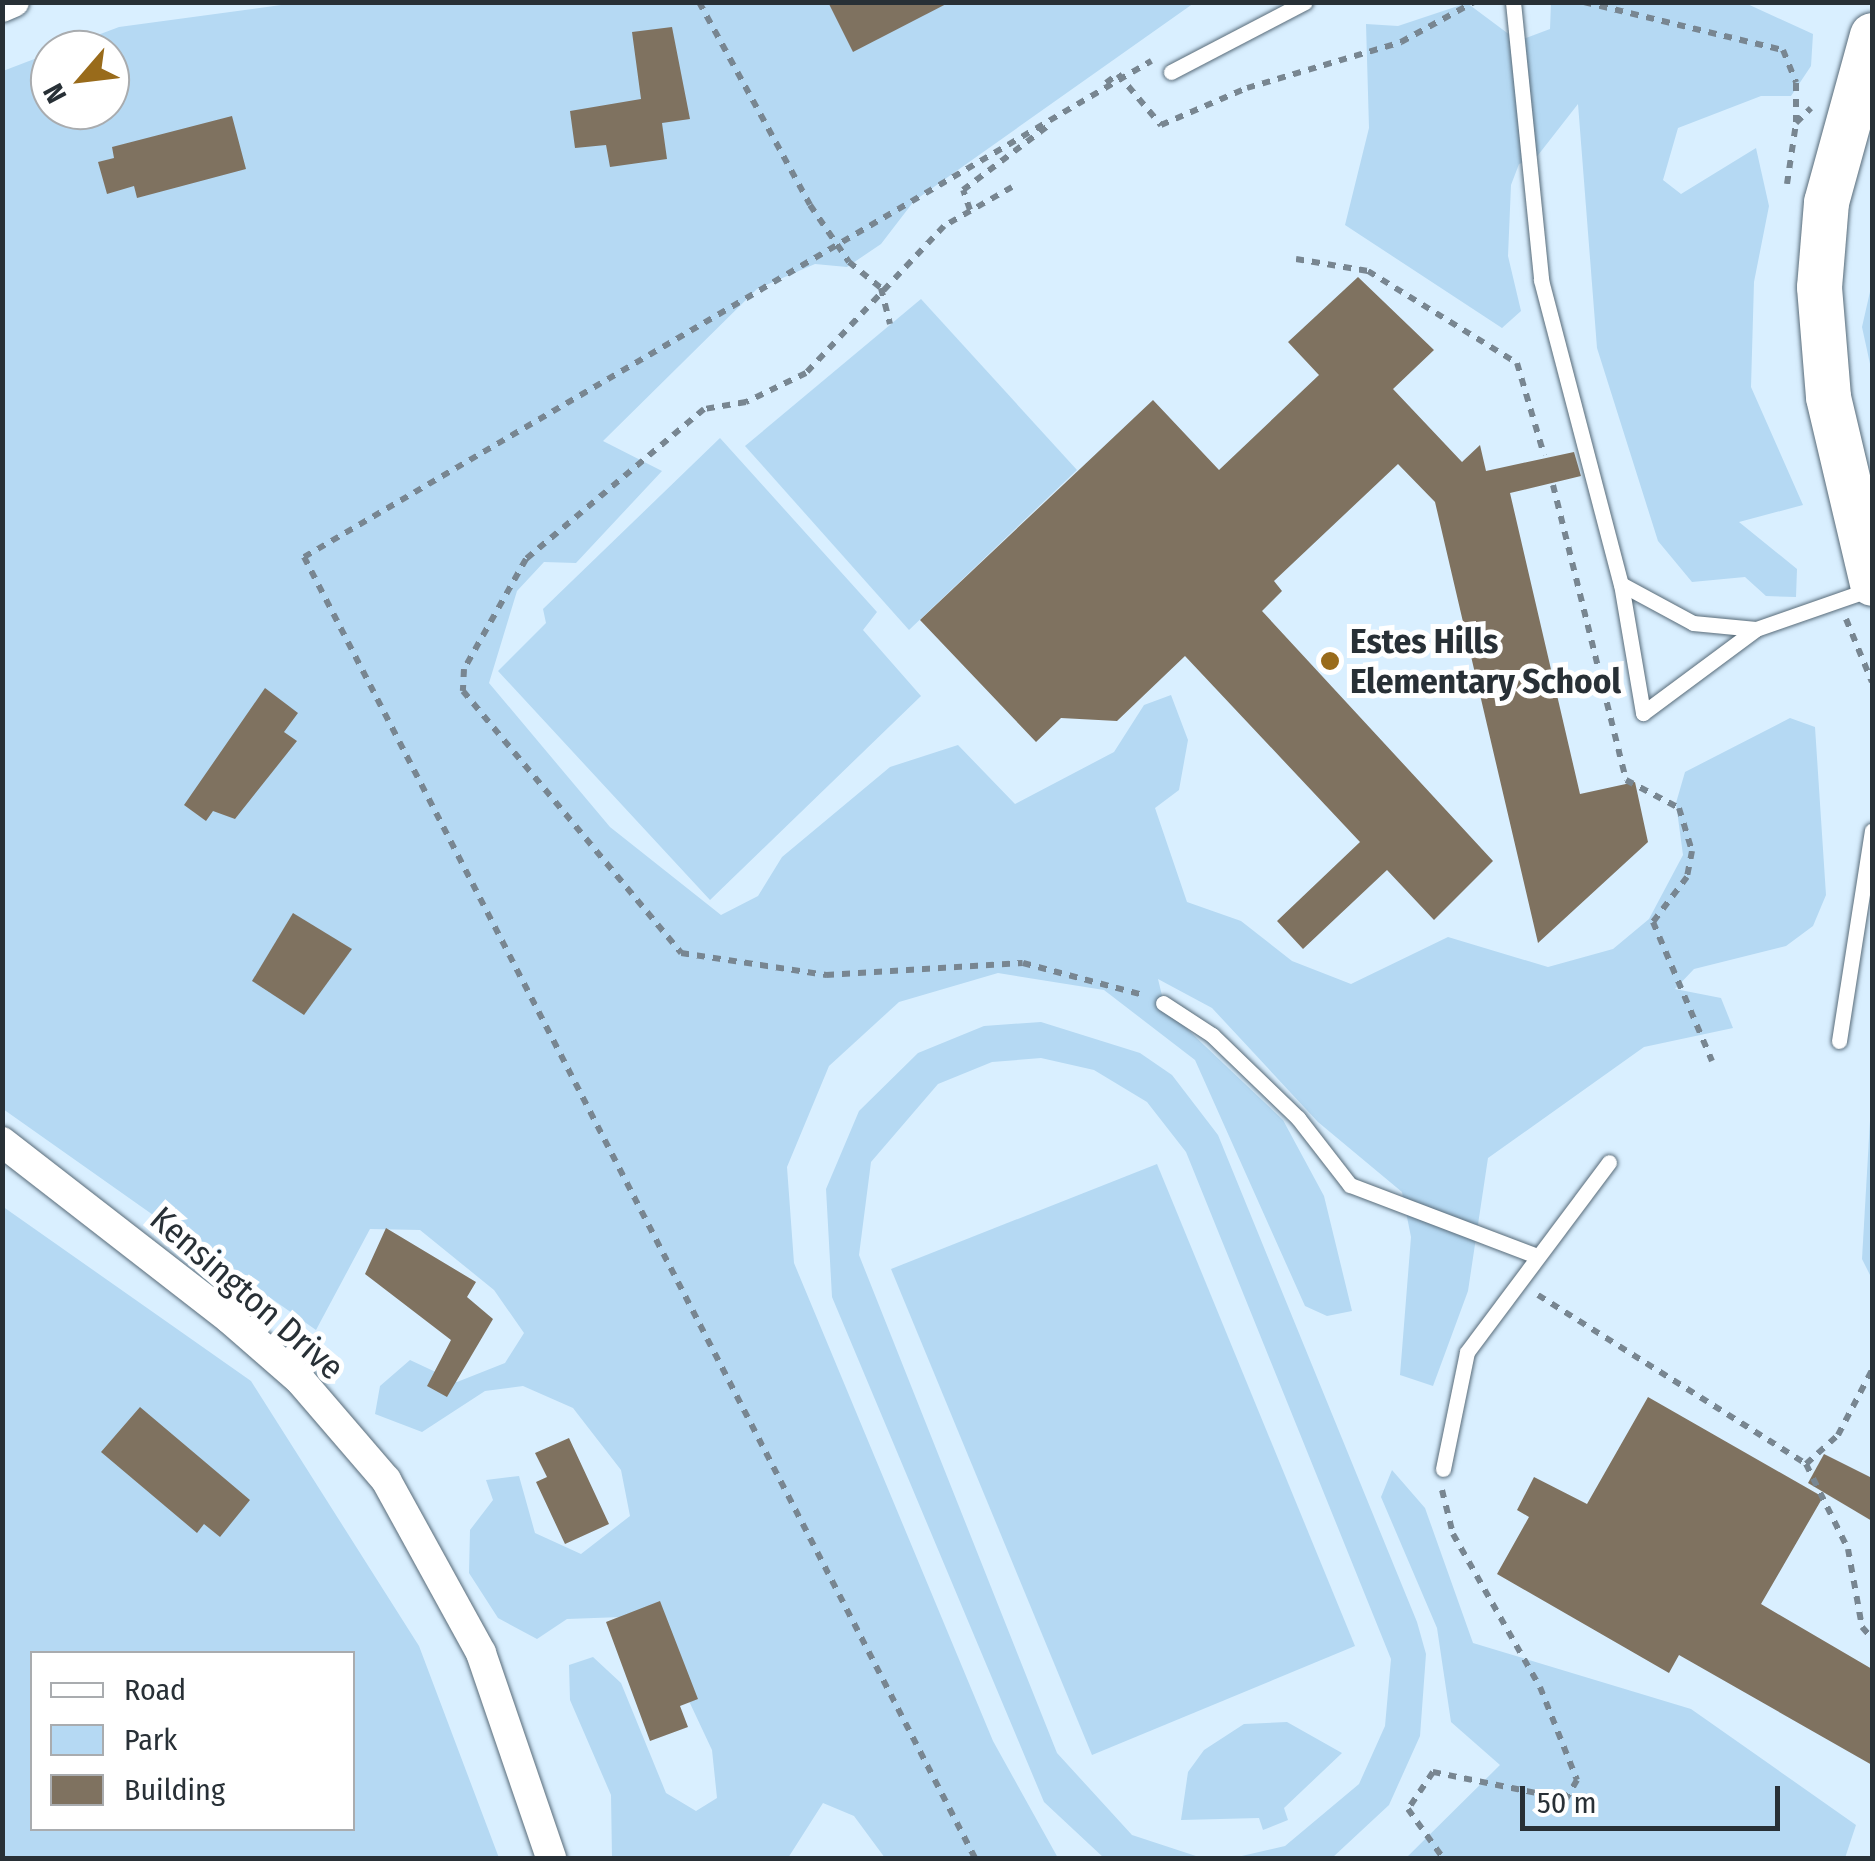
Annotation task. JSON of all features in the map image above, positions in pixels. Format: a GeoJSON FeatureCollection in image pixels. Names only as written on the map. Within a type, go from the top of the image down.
{"type":"FeatureCollection","features":[{"type":"Feature","properties":{"kind":"main road"},"geometry":{"type":"LineString","coordinates":[[1872,35],[1826,202],[1820,286],[1828,397],[1872,586]]}},
{"type":"Feature","properties":{"kind":"street"},"geometry":{"type":"LineString","coordinates":[[2,6],[14,2]]}},
{"type":"Feature","properties":{"kind":"street","name":"Kensington Drive"},"geometry":{"type":"LineString","coordinates":[[2,1142],[230,1319],[300,1380],[386,1480],[481,1654],[550,1858]]}},
{"type":"Feature","properties":{"kind":"lane"},"geometry":{"type":"LineString","coordinates":[[1170,72],[1305,2]]}},
{"type":"Feature","properties":{"kind":"lane"},"geometry":{"type":"LineString","coordinates":[[1513,2],[1541,280],[1622,584],[1643,713],[1756,629],[1872,586]]}},
{"type":"Feature","properties":{"kind":"lane"},"geometry":{"type":"LineString","coordinates":[[1622,584],[1693,623],[1756,629]]}},
{"type":"Feature","properties":{"kind":"lane"},"geometry":{"type":"LineString","coordinates":[[1839,1041],[1872,830]]}},
{"type":"Feature","properties":{"kind":"lane"},"geometry":{"type":"LineString","coordinates":[[1162,1003],[1212,1034],[1284,1104],[1350,1184],[1534,1255]]}},
{"type":"Feature","properties":{"kind":"lane"},"geometry":{"type":"LineString","coordinates":[[1443,1470],[1467,1352],[1534,1255],[1609,1162]]}},
{"type":"Feature","properties":{"kind":"path"},"geometry":{"type":"LineString","coordinates":[[698,2],[810,204],[849,262],[881,288],[890,324]]}},
{"type":"Feature","properties":{"kind":"path"},"geometry":{"type":"LineString","coordinates":[[970,210],[963,190],[1118,74],[1161,125],[1247,88],[1401,42],[1474,2]]}},
{"type":"Feature","properties":{"kind":"path"},"geometry":{"type":"LineString","coordinates":[[1584,2],[1783,50],[1796,83],[1796,124]]}},
{"type":"Feature","properties":{"kind":"path"},"geometry":{"type":"LineString","coordinates":[[975,1858],[304,556],[1165,53]]}},
{"type":"Feature","properties":{"kind":"path"},"geometry":{"type":"LineString","coordinates":[[1012,187],[970,210],[881,288],[806,373],[746,402],[704,409],[526,559],[464,668],[463,692],[681,954],[826,975],[1023,962],[1162,1003]]}},
{"type":"Feature","properties":{"kind":"path"},"geometry":{"type":"LineString","coordinates":[[1296,259],[1368,271],[1517,363],[1544,455]]}},
{"type":"Feature","properties":{"kind":"path"},"geometry":{"type":"LineString","coordinates":[[1553,485],[1626,780],[1680,808],[1692,850],[1687,877],[1653,922],[1712,1061]]}},
{"type":"Feature","properties":{"kind":"path"},"geometry":{"type":"LineString","coordinates":[[1852,634],[1872,682]]}},
{"type":"Feature","properties":{"kind":"path"},"geometry":{"type":"LineString","coordinates":[[1516,1281],[1806,1464],[1848,1549],[1862,1627],[1872,1638]]}},
{"type":"Feature","properties":{"kind":"path"},"geometry":{"type":"LineString","coordinates":[[1806,1464],[1838,1435],[1872,1370]]}},
{"type":"Feature","properties":{"kind":"path"},"geometry":{"type":"LineString","coordinates":[[1442,1858],[1408,1809],[1433,1772],[1566,1799],[1576,1780],[1540,1687],[1452,1534],[1443,1470]]}},
{"type":"Feature","properties":{"kind":"green space"},"geometry":{"type":"Polygon","coordinates":[[[303,2],[1194,3],[914,201],[881,244],[847,267],[815,264],[757,289],[603,441],[662,471],[576,563],[544,562],[517,591],[489,683],[610,827],[721,915],[758,896],[782,857],[890,767],[958,745],[1015,804],[1114,752],[1144,705],[1171,695],[1188,740],[1179,790],[1155,808],[1187,902],[1241,921],[1292,961],[1351,984],[1448,937],[1548,967],[1613,949],[1649,919],[1683,855],[1676,803],[1685,772],[1790,718],[1815,727],[1826,895],[1813,926],[1786,946],[1694,969],[1675,989],[1721,998],[1733,1028],[1644,1047],[1488,1158],[1468,1291],[1433,1386],[1400,1375],[1411,1237],[1402,1192],[1318,1122],[1212,1008],[1158,979],[1165,1008],[1283,1120],[1324,1196],[1352,1311],[1327,1316],[1305,1306],[1195,1060],[1104,990],[998,973],[899,1002],[829,1066],[787,1167],[794,1263],[993,1741],[1058,1858],[885,1858],[854,1816],[823,1803],[788,1858],[612,1858],[611,1795],[570,1700],[569,1665],[593,1657],[621,1683],[666,1793],[696,1811],[717,1798],[712,1750],[649,1616],[567,1619],[537,1639],[498,1618],[469,1573],[470,1530],[493,1500],[486,1480],[519,1476],[535,1533],[581,1554],[630,1516],[621,1470],[573,1408],[523,1386],[485,1391],[422,1432],[375,1414],[380,1386],[410,1360],[457,1382],[505,1363],[524,1333],[494,1290],[420,1230],[370,1229],[316,1330],[3,1109],[3,71],[30,61],[30,130],[130,130],[130,30],[111,30],[303,2]]]}},
{"type":"Feature","properties":{"kind":"green space"},"geometry":{"type":"Polygon","coordinates":[[[1743,2],[1813,34],[1811,66],[1791,96],[1761,96],[1678,128],[1663,180],[1681,194],[1756,148],[1769,206],[1754,282],[1751,387],[1803,505],[1739,522],[1797,569],[1796,597],[1766,596],[1745,577],[1692,582],[1658,541],[1597,348],[1578,104],[1535,159],[1519,164],[1511,185],[1508,256],[1521,311],[1502,328],[1345,225],[1369,128],[1366,24],[1398,26],[1467,3],[1518,41],[1550,29],[1551,3],[1743,2]]]}},
{"type":"Feature","properties":{"kind":"green space"},"geometry":{"type":"Polygon","coordinates":[[[1872,283],[1872,373],[1862,327],[1872,283]]]}},
{"type":"Feature","properties":{"kind":"green space"},"geometry":{"type":"Polygon","coordinates":[[[921,299],[1077,470],[909,630],[745,446],[921,299]]]}},
{"type":"Feature","properties":{"kind":"green space"},"geometry":{"type":"Polygon","coordinates":[[[720,438],[877,612],[863,630],[921,696],[710,900],[498,671],[546,623],[543,609],[720,438]]]}},
{"type":"Feature","properties":{"kind":"green space"},"geometry":{"type":"Polygon","coordinates":[[[1041,1022],[1140,1053],[1172,1075],[1218,1135],[1417,1622],[1426,1654],[1420,1736],[1389,1805],[1332,1858],[1233,1858],[1285,1846],[1359,1784],[1385,1726],[1391,1659],[1186,1152],[1147,1102],[1094,1070],[1041,1058],[992,1062],[938,1084],[871,1162],[859,1255],[1057,1753],[1132,1835],[1202,1858],[1104,1858],[1044,1802],[832,1297],[826,1189],[859,1111],[918,1053],[984,1026],[1041,1022]]]}},
{"type":"Feature","properties":{"kind":"green space"},"geometry":{"type":"Polygon","coordinates":[[[1872,1086],[1872,1279],[1862,1259],[1872,1086]]]}},
{"type":"Feature","properties":{"kind":"green space"},"geometry":{"type":"Polygon","coordinates":[[[1157,1164],[1355,1646],[1092,1755],[891,1269],[1157,1164]]]}},
{"type":"Feature","properties":{"kind":"green space"},"geometry":{"type":"Polygon","coordinates":[[[2,1206],[251,1381],[419,1646],[499,1858],[3,1858],[2,1206]]]}},
{"type":"Feature","properties":{"kind":"green space"},"geometry":{"type":"Polygon","coordinates":[[[1392,1470],[1425,1508],[1473,1643],[1691,1709],[1856,1825],[1845,1858],[1406,1858],[1500,1765],[1451,1722],[1437,1628],[1381,1497],[1392,1470]]]}},
{"type":"Feature","properties":{"kind":"green space"},"geometry":{"type":"Polygon","coordinates":[[[1287,1722],[1342,1753],[1284,1808],[1288,1820],[1263,1830],[1259,1818],[1181,1820],[1188,1772],[1204,1750],[1244,1724],[1287,1722]]]}},
{"type":"Feature","properties":{"kind":"building"},"geometry":{"type":"Polygon","coordinates":[[[828,2],[950,2],[853,52],[828,2]]]}},
{"type":"Feature","properties":{"kind":"building"},"geometry":{"type":"Polygon","coordinates":[[[672,27],[690,119],[662,123],[667,159],[610,167],[606,145],[575,148],[570,111],[641,99],[632,32],[672,27]]]}},
{"type":"Feature","properties":{"kind":"building"},"geometry":{"type":"Polygon","coordinates":[[[232,116],[246,169],[137,198],[134,186],[107,194],[98,162],[114,158],[112,147],[232,116]]]}},
{"type":"Feature","properties":{"kind":"building"},"geometry":{"type":"Polygon","coordinates":[[[1358,277],[1434,350],[1393,389],[1462,462],[1480,445],[1486,471],[1574,452],[1581,476],[1510,493],[1580,794],[1635,782],[1648,842],[1538,943],[1435,502],[1398,464],[1274,581],[1282,591],[1262,611],[1493,861],[1434,920],[1387,870],[1303,949],[1277,921],[1360,842],[1185,656],[1117,721],[1061,718],[1036,742],[920,620],[1153,400],[1219,470],[1319,375],[1288,342],[1358,277]]]}},
{"type":"Feature","properties":{"kind":"building"},"geometry":{"type":"Polygon","coordinates":[[[265,688],[298,713],[284,732],[297,741],[235,819],[213,811],[206,821],[184,805],[265,688]]]}},
{"type":"Feature","properties":{"kind":"building"},"geometry":{"type":"Polygon","coordinates":[[[293,913],[352,949],[304,1015],[252,981],[293,913]]]}},
{"type":"Feature","properties":{"kind":"building"},"geometry":{"type":"Polygon","coordinates":[[[386,1228],[476,1282],[467,1297],[493,1319],[447,1397],[427,1386],[451,1340],[365,1274],[386,1228]]]}},
{"type":"Feature","properties":{"kind":"building"},"geometry":{"type":"Polygon","coordinates":[[[1648,1397],[1823,1497],[1761,1604],[1872,1669],[1872,1765],[1679,1655],[1669,1673],[1497,1574],[1529,1517],[1517,1510],[1534,1477],[1587,1504],[1648,1397]]]}},
{"type":"Feature","properties":{"kind":"building"},"geometry":{"type":"Polygon","coordinates":[[[140,1407],[250,1500],[220,1537],[204,1524],[197,1533],[101,1452],[140,1407]]]}},
{"type":"Feature","properties":{"kind":"building"},"geometry":{"type":"Polygon","coordinates":[[[569,1438],[609,1524],[565,1544],[536,1482],[547,1477],[535,1453],[569,1438]]]}},
{"type":"Feature","properties":{"kind":"building"},"geometry":{"type":"Polygon","coordinates":[[[1824,1454],[1872,1478],[1872,1521],[1808,1483],[1824,1454]]]}},
{"type":"Feature","properties":{"kind":"building"},"geometry":{"type":"Polygon","coordinates":[[[660,1601],[698,1699],[680,1706],[688,1727],[650,1741],[606,1622],[660,1601]]]}},
{"type":"Feature","properties":{"kind":"place","name":"Estes Hills Elementary School"},"geometry":{"type":"Point","coordinates":[1330,661]}}]}
